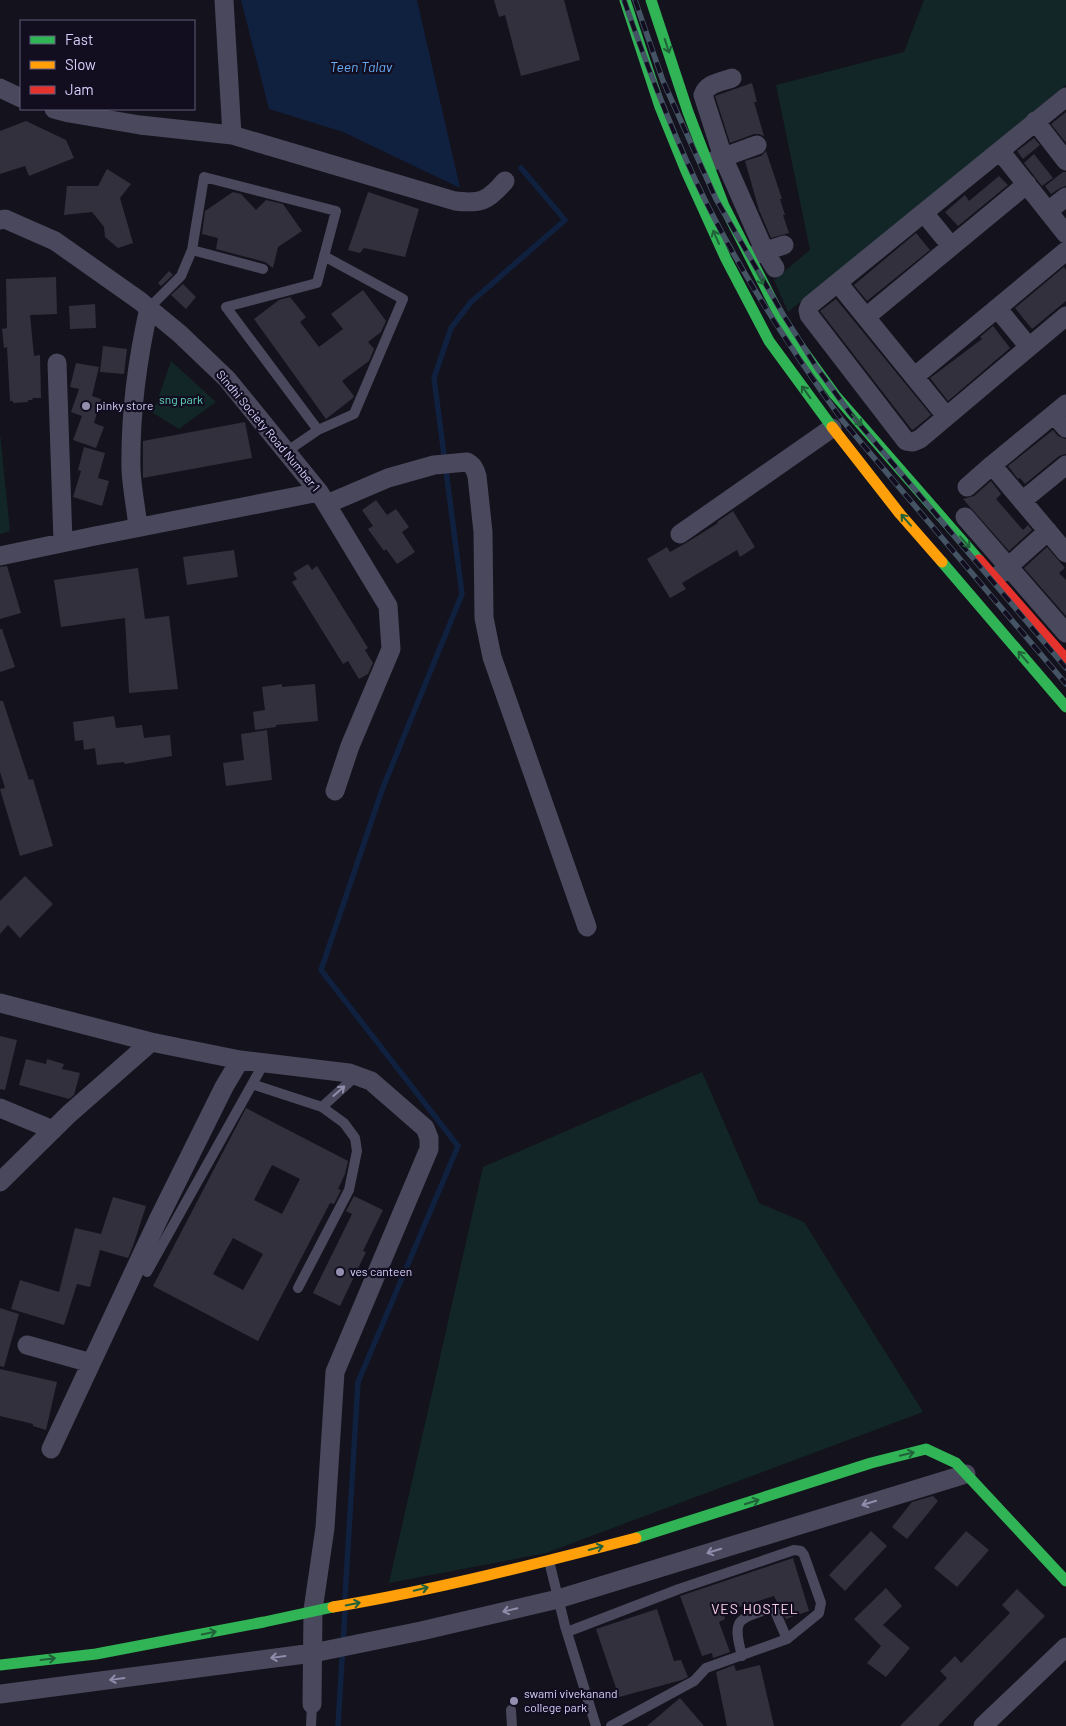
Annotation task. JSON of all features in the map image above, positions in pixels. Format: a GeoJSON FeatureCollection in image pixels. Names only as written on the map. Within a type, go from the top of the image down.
{"type":"FeatureCollection","features":[{"type":"Feature","properties":{"kind":"main road"},"geometry":{"type":"LineString","coordinates":[[625,0],[672,102],[715,160]]}},
{"type":"Feature","properties":{"kind":"main road"},"geometry":{"type":"LineString","coordinates":[[651,0],[686,171],[726,259],[769,341],[832,428],[891,480],[943,517],[1002,572],[1066,660]]}},
{"type":"Feature","properties":{"kind":"main road"},"geometry":{"type":"LineString","coordinates":[[726,259],[754,253],[773,303],[785,326],[835,395],[891,480],[920,537],[1053,684],[1066,708]]}},
{"type":"Feature","properties":{"kind":"main road"},"geometry":{"type":"LineString","coordinates":[[754,315],[773,303]]}},
{"type":"Feature","properties":{"kind":"main road"},"geometry":{"type":"LineString","coordinates":[[920,537],[943,517]]}},
{"type":"Feature","properties":{"kind":"main road"},"geometry":{"type":"LineString","coordinates":[[0,1665],[96,1654],[264,1622],[313,1610],[374,1600],[549,1561],[654,1533],[871,1463],[926,1450],[956,1463],[1066,1581]]}},
{"type":"Feature","properties":{"kind":"street"},"geometry":{"type":"LineString","coordinates":[[224,0],[232,135]]}},
{"type":"Feature","properties":{"kind":"street"},"geometry":{"type":"LineString","coordinates":[[732,78],[709,86],[703,95],[715,160],[754,253],[775,268]]}},
{"type":"Feature","properties":{"kind":"street"},"geometry":{"type":"LineString","coordinates":[[0,88],[20,98]]}},
{"type":"Feature","properties":{"kind":"street"},"geometry":{"type":"LineString","coordinates":[[1066,97],[810,305],[808,310],[808,315],[906,441],[913,442],[920,439],[1066,316]]}},
{"type":"Feature","properties":{"kind":"street"},"geometry":{"type":"LineString","coordinates":[[57,110],[69,114],[140,125],[232,135],[455,201],[468,203],[483,201],[505,181]]}},
{"type":"Feature","properties":{"kind":"street"},"geometry":{"type":"LineString","coordinates":[[1035,121],[1065,159]]}},
{"type":"Feature","properties":{"kind":"street"},"geometry":{"type":"LineString","coordinates":[[686,171],[757,145]]}},
{"type":"Feature","properties":{"kind":"street"},"geometry":{"type":"LineString","coordinates":[[1000,151],[1066,234]]}},
{"type":"Feature","properties":{"kind":"street"},"geometry":{"type":"LineString","coordinates":[[866,317],[1027,184]]}},
{"type":"Feature","properties":{"kind":"street"},"geometry":{"type":"LineString","coordinates":[[1048,211],[1066,197]]}},
{"type":"Feature","properties":{"kind":"street"},"geometry":{"type":"LineString","coordinates":[[924,213],[952,246]]}},
{"type":"Feature","properties":{"kind":"street","name":"Sindhi Society Road Number 1"},"geometry":{"type":"LineString","coordinates":[[0,220],[5,219],[55,241],[148,308],[180,334],[227,379],[323,498],[388,606],[391,649],[350,746],[335,791]]}},
{"type":"Feature","properties":{"kind":"street"},"geometry":{"type":"LineString","coordinates":[[754,253],[784,245]]}},
{"type":"Feature","properties":{"kind":"street"},"geometry":{"type":"LineString","coordinates":[[914,376],[1066,252]]}},
{"type":"Feature","properties":{"kind":"street"},"geometry":{"type":"LineString","coordinates":[[838,282],[946,416]]}},
{"type":"Feature","properties":{"kind":"street"},"geometry":{"type":"LineString","coordinates":[[138,527],[131,472],[131,437],[135,383],[148,308]]}},
{"type":"Feature","properties":{"kind":"street"},"geometry":{"type":"LineString","coordinates":[[997,308],[1029,347]]}},
{"type":"Feature","properties":{"kind":"street"},"geometry":{"type":"LineString","coordinates":[[57,362],[63,542]]}},
{"type":"Feature","properties":{"kind":"street"},"geometry":{"type":"LineString","coordinates":[[835,395],[856,378]]}},
{"type":"Feature","properties":{"kind":"street"},"geometry":{"type":"LineString","coordinates":[[966,487],[992,465],[1062,415]]}},
{"type":"Feature","properties":{"kind":"street"},"geometry":{"type":"LineString","coordinates":[[680,534],[832,428]]}},
{"type":"Feature","properties":{"kind":"street"},"geometry":{"type":"LineString","coordinates":[[0,556],[138,527],[323,498],[434,465],[467,462],[472,464],[477,476],[483,532],[484,618],[492,657],[587,927]]}},
{"type":"Feature","properties":{"kind":"street"},"geometry":{"type":"LineString","coordinates":[[992,465],[1066,553]]}},
{"type":"Feature","properties":{"kind":"street"},"geometry":{"type":"LineString","coordinates":[[1022,501],[1066,465]]}},
{"type":"Feature","properties":{"kind":"street"},"geometry":{"type":"LineString","coordinates":[[965,517],[1002,572],[1066,633]]}},
{"type":"Feature","properties":{"kind":"street"},"geometry":{"type":"LineString","coordinates":[[1002,572],[1048,531]]}},
{"type":"Feature","properties":{"kind":"street"},"geometry":{"type":"LineString","coordinates":[[1053,684],[1066,660]]}},
{"type":"Feature","properties":{"kind":"street"},"geometry":{"type":"LineString","coordinates":[[0,1003],[150,1042],[240,1060],[357,1076],[371,1081],[425,1128],[430,1138],[429,1150],[335,1372],[325,1528],[313,1610],[320,1651],[312,1704]]}},
{"type":"Feature","properties":{"kind":"street"},"geometry":{"type":"LineString","coordinates":[[0,1182],[53,1130],[150,1042]]}},
{"type":"Feature","properties":{"kind":"street"},"geometry":{"type":"LineString","coordinates":[[51,1450],[159,1218],[240,1060]]}},
{"type":"Feature","properties":{"kind":"street"},"geometry":{"type":"LineString","coordinates":[[0,1108],[53,1130]]}},
{"type":"Feature","properties":{"kind":"street"},"geometry":{"type":"LineString","coordinates":[[26,1345],[91,1363]]}},
{"type":"Feature","properties":{"kind":"street"},"geometry":{"type":"LineString","coordinates":[[0,1694],[320,1651],[422,1631],[558,1599],[966,1474]]}},
{"type":"Feature","properties":{"kind":"street"},"geometry":{"type":"LineString","coordinates":[[984,1726],[1066,1647]]}},
{"type":"Feature","properties":{"kind":"lane"},"geometry":{"type":"LineString","coordinates":[[148,308],[182,276],[192,250],[204,177],[336,211],[317,283],[226,307],[318,430]]}},
{"type":"Feature","properties":{"kind":"lane"},"geometry":{"type":"LineString","coordinates":[[192,250],[264,269]]}},
{"type":"Feature","properties":{"kind":"lane"},"geometry":{"type":"LineString","coordinates":[[286,452],[318,430],[354,414],[403,299],[324,256]]}},
{"type":"Feature","properties":{"kind":"lane"},"geometry":{"type":"LineString","coordinates":[[147,1272],[264,1063]]}},
{"type":"Feature","properties":{"kind":"lane"},"geometry":{"type":"LineString","coordinates":[[322,1107],[357,1076]]}},
{"type":"Feature","properties":{"kind":"lane"},"geometry":{"type":"LineString","coordinates":[[252,1084],[322,1107],[344,1123],[355,1138],[357,1151],[349,1190],[298,1288]]}},
{"type":"Feature","properties":{"kind":"lane"},"geometry":{"type":"LineString","coordinates":[[567,1632],[679,1589],[798,1550],[804,1555],[821,1603],[819,1613],[787,1639],[706,1668],[694,1681],[611,1726]]}},
{"type":"Feature","properties":{"kind":"lane"},"geometry":{"type":"LineString","coordinates":[[549,1561],[567,1632],[596,1726]]}},
{"type":"Feature","properties":{"kind":"lane"},"geometry":{"type":"LineString","coordinates":[[742,1656],[736,1634],[737,1625],[745,1617],[771,1608],[774,1609],[787,1639]]}},
{"type":"Feature","properties":{"kind":"lane"},"geometry":{"type":"LineString","coordinates":[[311,1726],[312,1704]]}},
{"type":"Feature","properties":{"kind":"lane"},"geometry":{"type":"LineString","coordinates":[[511,1710],[512,1726]]}},
{"type":"Feature","properties":{"kind":"green space"},"geometry":{"type":"Polygon","coordinates":[[[924,0],[1066,0],[1066,85],[788,312],[774,280],[810,250],[776,85],[904,52],[924,0]]]}},
{"type":"Feature","properties":{"kind":"green space","name":"sng park"},"geometry":{"type":"Polygon","coordinates":[[[171,361],[216,402],[179,429],[153,413],[171,361]]]}},
{"type":"Feature","properties":{"kind":"green space"},"geometry":{"type":"Polygon","coordinates":[[[0,433],[10,531],[0,534],[0,433]]]}},
{"type":"Feature","properties":{"kind":"green space"},"geometry":{"type":"Polygon","coordinates":[[[702,1072],[759,1203],[804,1222],[923,1412],[546,1553],[389,1583],[483,1167],[702,1072]]]}},
{"type":"Feature","properties":{"kind":"water","name":"Teen Talav"},"geometry":{"type":"Polygon","coordinates":[[[241,0],[417,0],[460,188],[343,132],[269,109],[241,0]]]}},
{"type":"Feature","properties":{"kind":"building"},"geometry":{"type":"Polygon","coordinates":[[[494,0],[564,0],[580,60],[521,76],[505,15],[499,17],[494,0]]]}},
{"type":"Feature","properties":{"kind":"building"},"geometry":{"type":"Polygon","coordinates":[[[752,83],[757,102],[754,102],[764,136],[754,134],[730,143],[715,96],[752,83]]]}},
{"type":"Feature","properties":{"kind":"building"},"geometry":{"type":"Polygon","coordinates":[[[1066,112],[1066,143],[1051,124],[1066,112]]]}},
{"type":"Feature","properties":{"kind":"building"},"geometry":{"type":"Polygon","coordinates":[[[26,121],[66,140],[74,158],[29,176],[25,166],[0,174],[0,131],[26,121]]]}},
{"type":"Feature","properties":{"kind":"building"},"geometry":{"type":"Polygon","coordinates":[[[1034,138],[1040,145],[1023,159],[1017,151],[1034,138]]]}},
{"type":"Feature","properties":{"kind":"building"},"geometry":{"type":"Polygon","coordinates":[[[766,151],[782,199],[780,199],[785,215],[783,215],[789,233],[771,238],[759,210],[745,161],[761,156],[766,151]]]}},
{"type":"Feature","properties":{"kind":"building"},"geometry":{"type":"Polygon","coordinates":[[[1034,154],[1053,178],[1042,186],[1024,163],[1034,154]]]}},
{"type":"Feature","properties":{"kind":"building"},"geometry":{"type":"Polygon","coordinates":[[[107,169],[131,184],[120,198],[133,243],[118,248],[105,237],[104,227],[92,212],[64,215],[67,186],[98,186],[107,169]]]}},
{"type":"Feature","properties":{"kind":"building"},"geometry":{"type":"Polygon","coordinates":[[[1063,172],[1066,172],[1066,186],[1051,194],[1045,186],[1063,172]]]}},
{"type":"Feature","properties":{"kind":"building"},"geometry":{"type":"Polygon","coordinates":[[[999,176],[1008,185],[958,226],[945,212],[965,195],[969,201],[999,176]]]}},
{"type":"Feature","properties":{"kind":"building"},"geometry":{"type":"Polygon","coordinates":[[[233,192],[241,194],[256,210],[266,200],[283,204],[302,231],[278,247],[273,268],[265,262],[216,249],[218,238],[202,234],[205,211],[233,192]]]}},
{"type":"Feature","properties":{"kind":"building"},"geometry":{"type":"Polygon","coordinates":[[[368,192],[419,209],[405,257],[364,248],[360,253],[348,250],[368,192]]]}},
{"type":"Feature","properties":{"kind":"building"},"geometry":{"type":"Polygon","coordinates":[[[916,233],[930,250],[867,301],[854,285],[916,233]]]}},
{"type":"Feature","properties":{"kind":"building"},"geometry":{"type":"Polygon","coordinates":[[[1064,267],[1066,270],[1066,301],[1032,329],[1015,308],[1064,267]]]}},
{"type":"Feature","properties":{"kind":"building"},"geometry":{"type":"Polygon","coordinates":[[[169,271],[173,275],[161,286],[158,283],[169,271]]]}},
{"type":"Feature","properties":{"kind":"building"},"geometry":{"type":"Polygon","coordinates":[[[56,277],[57,314],[30,315],[34,356],[40,355],[41,398],[33,398],[28,400],[28,402],[13,403],[13,401],[10,401],[7,347],[4,348],[2,329],[7,328],[6,279],[56,277]]]}},
{"type":"Feature","properties":{"kind":"building"},"geometry":{"type":"Polygon","coordinates":[[[183,284],[196,297],[186,309],[171,295],[183,284]]]}},
{"type":"Feature","properties":{"kind":"building"},"geometry":{"type":"Polygon","coordinates":[[[363,290],[386,321],[381,332],[368,342],[374,349],[369,361],[342,381],[354,396],[353,398],[326,419],[254,319],[279,300],[290,297],[306,317],[300,322],[319,347],[343,329],[331,314],[363,290]]]}},
{"type":"Feature","properties":{"kind":"building"},"geometry":{"type":"Polygon","coordinates":[[[836,299],[931,415],[914,429],[912,430],[820,311],[836,299]]]}},
{"type":"Feature","properties":{"kind":"building"},"geometry":{"type":"Polygon","coordinates":[[[95,304],[96,328],[70,329],[69,306],[95,304]]]}},
{"type":"Feature","properties":{"kind":"building"},"geometry":{"type":"Polygon","coordinates":[[[993,326],[1010,348],[948,401],[930,378],[982,339],[980,337],[993,326]]]}},
{"type":"Feature","properties":{"kind":"building"},"geometry":{"type":"Polygon","coordinates":[[[103,346],[127,349],[124,374],[100,372],[103,346]]]}},
{"type":"Feature","properties":{"kind":"building"},"geometry":{"type":"Polygon","coordinates":[[[76,363],[99,367],[92,396],[101,399],[94,423],[104,427],[96,448],[73,440],[82,416],[71,412],[79,389],[70,387],[76,363]]]}},
{"type":"Feature","properties":{"kind":"building"},"geometry":{"type":"Polygon","coordinates":[[[245,422],[252,458],[143,478],[143,441],[245,422]]]}},
{"type":"Feature","properties":{"kind":"building"},"geometry":{"type":"Polygon","coordinates":[[[1053,430],[1058,436],[1066,439],[1066,454],[1059,456],[1025,484],[1020,478],[1018,479],[1008,466],[1053,430]]]}},
{"type":"Feature","properties":{"kind":"building"},"geometry":{"type":"Polygon","coordinates":[[[84,447],[105,453],[98,478],[109,481],[102,506],[73,497],[81,471],[78,470],[84,447]]]}},
{"type":"Feature","properties":{"kind":"building"},"geometry":{"type":"Polygon","coordinates":[[[991,481],[1001,494],[996,499],[1023,530],[1028,525],[1032,530],[1009,551],[963,499],[974,496],[991,481]]]}},
{"type":"Feature","properties":{"kind":"building"},"geometry":{"type":"Polygon","coordinates":[[[376,500],[387,515],[396,509],[409,527],[402,532],[415,552],[397,564],[386,549],[384,551],[368,529],[373,526],[362,510],[376,500]]]}},
{"type":"Feature","properties":{"kind":"building"},"geometry":{"type":"Polygon","coordinates":[[[733,511],[755,547],[740,557],[737,550],[682,583],[686,589],[670,598],[647,559],[667,547],[670,552],[718,523],[733,511]]]}},
{"type":"Feature","properties":{"kind":"building"},"geometry":{"type":"Polygon","coordinates":[[[1047,547],[1065,568],[1059,573],[1066,580],[1066,616],[1024,568],[1047,547]]]}},
{"type":"Feature","properties":{"kind":"building"},"geometry":{"type":"Polygon","coordinates":[[[234,550],[238,577],[187,585],[183,557],[234,550]]]}},
{"type":"Feature","properties":{"kind":"building"},"geometry":{"type":"Polygon","coordinates":[[[308,564],[312,570],[317,566],[368,648],[365,650],[373,663],[368,674],[359,679],[348,661],[343,664],[292,582],[297,579],[293,573],[308,564]]]}},
{"type":"Feature","properties":{"kind":"building"},"geometry":{"type":"Polygon","coordinates":[[[7,566],[21,613],[0,619],[0,567],[7,566]]]}},
{"type":"Feature","properties":{"kind":"building"},"geometry":{"type":"Polygon","coordinates":[[[138,568],[145,619],[169,616],[178,689],[129,693],[125,618],[61,627],[54,580],[138,568]]]}},
{"type":"Feature","properties":{"kind":"building"},"geometry":{"type":"Polygon","coordinates":[[[0,629],[2,629],[15,667],[0,672],[0,629]]]}},
{"type":"Feature","properties":{"kind":"building"},"geometry":{"type":"Polygon","coordinates":[[[282,684],[282,687],[315,684],[318,721],[276,725],[276,727],[255,730],[253,712],[265,710],[262,687],[282,684]]]}},
{"type":"Feature","properties":{"kind":"building"},"geometry":{"type":"Polygon","coordinates":[[[0,701],[3,701],[29,780],[33,779],[53,846],[20,856],[0,789],[5,788],[0,772],[0,701]]]}},
{"type":"Feature","properties":{"kind":"building"},"geometry":{"type":"Polygon","coordinates":[[[114,716],[116,728],[142,725],[144,738],[170,735],[172,756],[125,764],[124,762],[97,765],[95,748],[84,750],[83,740],[75,741],[73,722],[114,716]]]}},
{"type":"Feature","properties":{"kind":"building"},"geometry":{"type":"Polygon","coordinates":[[[267,730],[272,780],[226,786],[223,763],[244,760],[241,734],[267,730]]]}},
{"type":"Feature","properties":{"kind":"building"},"geometry":{"type":"Polygon","coordinates":[[[25,876],[53,904],[20,938],[8,925],[0,934],[0,901],[25,876]]]}},
{"type":"Feature","properties":{"kind":"building"},"geometry":{"type":"Polygon","coordinates":[[[0,1036],[17,1040],[5,1090],[0,1089],[0,1036]]]}},
{"type":"Feature","properties":{"kind":"building"},"geometry":{"type":"Polygon","coordinates":[[[26,1059],[46,1064],[47,1059],[64,1064],[62,1069],[80,1073],[74,1095],[69,1099],[19,1085],[26,1059]]]}},
{"type":"Feature","properties":{"kind":"building"},"geometry":{"type":"Polygon","coordinates":[[[246,1108],[348,1161],[345,1174],[338,1189],[341,1190],[334,1204],[330,1203],[258,1341],[153,1286],[246,1108]],[[272,1165],[254,1200],[282,1214],[300,1179],[272,1165]],[[233,1238],[213,1274],[243,1290],[263,1254],[233,1238]]]}},
{"type":"Feature","properties":{"kind":"building","name":"ves canteen"},"geometry":{"type":"Polygon","coordinates":[[[354,1196],[383,1210],[363,1251],[366,1252],[340,1306],[313,1293],[352,1214],[346,1211],[354,1196]]]}},
{"type":"Feature","properties":{"kind":"building"},"geometry":{"type":"Polygon","coordinates":[[[113,1197],[146,1206],[128,1258],[100,1250],[90,1287],[77,1284],[64,1325],[11,1309],[20,1280],[59,1292],[75,1228],[101,1234],[113,1197]]]}},
{"type":"Feature","properties":{"kind":"building"},"geometry":{"type":"Polygon","coordinates":[[[0,1308],[19,1314],[4,1367],[0,1366],[0,1308]]]}},
{"type":"Feature","properties":{"kind":"building"},"geometry":{"type":"Polygon","coordinates":[[[0,1369],[57,1382],[46,1430],[33,1426],[33,1424],[0,1416],[0,1369]]]}},
{"type":"Feature","properties":{"kind":"building"},"geometry":{"type":"Polygon","coordinates":[[[933,1496],[938,1501],[907,1539],[892,1527],[912,1502],[933,1496]]]}},
{"type":"Feature","properties":{"kind":"building"},"geometry":{"type":"Polygon","coordinates":[[[871,1531],[887,1546],[845,1591],[829,1575],[871,1531]]]}},
{"type":"Feature","properties":{"kind":"building"},"geometry":{"type":"Polygon","coordinates":[[[966,1531],[989,1550],[957,1587],[934,1568],[966,1531]]]}},
{"type":"Feature","properties":{"kind":"building"},"geometry":{"type":"Polygon","coordinates":[[[793,1558],[809,1611],[786,1619],[774,1596],[723,1612],[725,1619],[719,1622],[730,1652],[713,1658],[712,1653],[702,1656],[680,1596],[793,1558]]]}},
{"type":"Feature","properties":{"kind":"building"},"geometry":{"type":"Polygon","coordinates":[[[886,1588],[902,1606],[883,1625],[910,1648],[886,1677],[867,1663],[881,1646],[854,1619],[886,1588]]]}},
{"type":"Feature","properties":{"kind":"building"},"geometry":{"type":"Polygon","coordinates":[[[1017,1589],[1045,1616],[938,1726],[900,1726],[947,1678],[940,1671],[955,1656],[961,1663],[1010,1613],[1002,1605],[1017,1589]]]}},
{"type":"Feature","properties":{"kind":"building"},"geometry":{"type":"Polygon","coordinates":[[[657,1609],[674,1661],[681,1660],[688,1677],[619,1697],[596,1629],[657,1609]]]}},
{"type":"Feature","properties":{"kind":"building"},"geometry":{"type":"Polygon","coordinates":[[[734,1665],[736,1671],[760,1665],[774,1726],[727,1726],[716,1672],[734,1665]]]}},
{"type":"Feature","properties":{"kind":"building"},"geometry":{"type":"Polygon","coordinates":[[[680,1698],[704,1726],[647,1726],[680,1698]]]}},
{"type":"Feature","properties":{"kind":"waterway"},"geometry":{"type":"LineString","coordinates":[[345,1597],[358,1382],[458,1146],[321,970],[382,790],[462,594],[434,378],[451,328],[471,302],[565,220],[521,168]]}},
{"type":"Feature","properties":{"kind":"waterway"},"geometry":{"type":"LineString","coordinates":[[338,1726],[345,1611]]}},
{"type":"Feature","properties":{"kind":"railway"},"geometry":{"type":"LineString","coordinates":[[624,0],[642,52],[683,154],[737,260],[770,315],[842,420],[1066,684]]}},
{"type":"Feature","properties":{"kind":"railway"},"geometry":{"type":"LineString","coordinates":[[635,0],[663,81],[716,199],[784,316],[817,368],[850,413],[1066,668]]}},
{"type":"Feature","properties":{"kind":"traffic: fast"},"geometry":{"type":"LineString","coordinates":[[625,0],[660,107],[686,171],[726,259],[769,341],[832,427]]}},
{"type":"Feature","properties":{"kind":"traffic: fast"},"geometry":{"type":"LineString","coordinates":[[651,0],[688,112],[724,206],[785,326],[835,395],[979,560]]}},
{"type":"Feature","properties":{"kind":"traffic: fast"},"geometry":{"type":"LineString","coordinates":[[942,562],[1066,707]]}},
{"type":"Feature","properties":{"kind":"traffic: fast"},"geometry":{"type":"LineString","coordinates":[[636,1538],[871,1463],[926,1449],[956,1463],[1066,1581]]}},
{"type":"Feature","properties":{"kind":"traffic: fast"},"geometry":{"type":"LineString","coordinates":[[0,1665],[96,1654],[333,1607]]}},
{"type":"Feature","properties":{"kind":"traffic: slow"},"geometry":{"type":"LineString","coordinates":[[832,427],[900,514],[942,562]]}},
{"type":"Feature","properties":{"kind":"traffic: slow"},"geometry":{"type":"LineString","coordinates":[[333,1607],[447,1585],[636,1538]]}},
{"type":"Feature","properties":{"kind":"traffic: jam"},"geometry":{"type":"LineString","coordinates":[[979,560],[1066,659]]}},
{"type":"Feature","properties":{"kind":"place","name":"pinky store"},"geometry":{"type":"Point","coordinates":[86,406]}},
{"type":"Feature","properties":{"kind":"place","name":"ves canteen"},"geometry":{"type":"Point","coordinates":[340,1272]}},
{"type":"Feature","properties":{"kind":"place","name":"swami vivekanand college park"},"geometry":{"type":"Point","coordinates":[514,1701]}},
{"type":"Feature","properties":{"kind":"district","name":"VES HOSTEL"},"geometry":{"type":"Point","coordinates":[755,1609]}}]}
